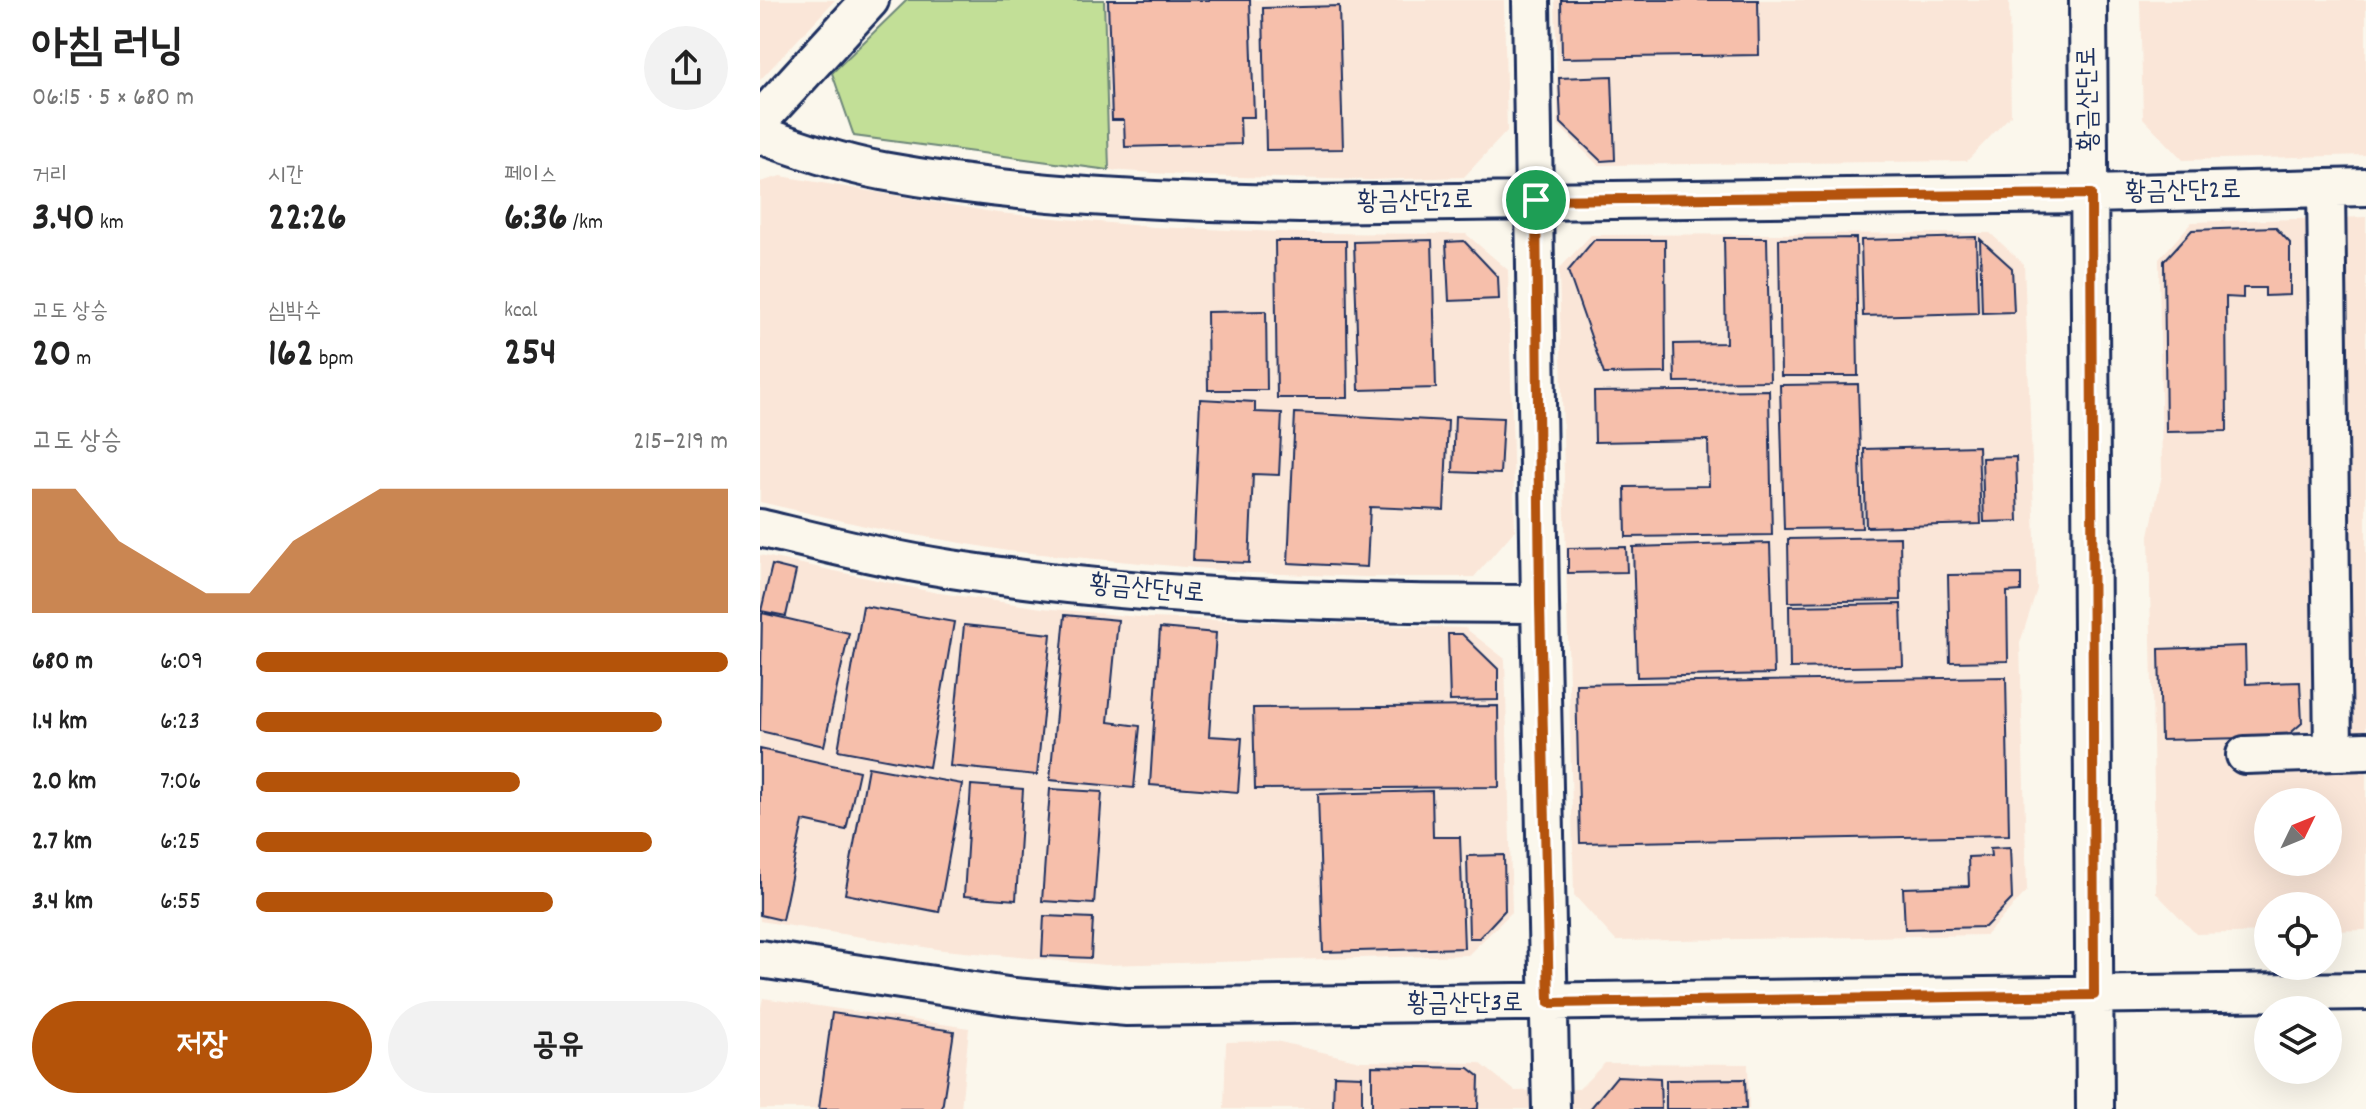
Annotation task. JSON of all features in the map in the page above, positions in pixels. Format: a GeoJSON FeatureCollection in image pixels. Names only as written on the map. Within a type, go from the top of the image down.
{"type":"FeatureCollection","features":[{"type":"Feature","properties":{"kind":"street"},"geometry":{"type":"LineString","coordinates":[[760,120],[870,0]]}},
{"type":"Feature","properties":{"kind":"street"},"geometry":{"type":"LineString","coordinates":[[1531,0],[1551,1109]]}},
{"type":"Feature","properties":{"kind":"street","name":"황금산단로"},"geometry":{"type":"LineString","coordinates":[[2088,0],[2095,1109]]}},
{"type":"Feature","properties":{"kind":"street","name":"황금산단2로"},"geometry":{"type":"LineString","coordinates":[[760,135],[880,171],[971,184],[1172,202],[1300,204],[2091,194],[2366,187]]}},
{"type":"Feature","properties":{"kind":"street"},"geometry":{"type":"LineString","coordinates":[[2245,755],[2349,751],[2326,188]]}},
{"type":"Feature","properties":{"kind":"street","name":"황금산단4로"},"geometry":{"type":"LineString","coordinates":[[760,528],[881,557],[949,569],[1132,591],[1371,604],[1540,604]]}},
{"type":"Feature","properties":{"kind":"street","name":"황금산단3로"},"geometry":{"type":"LineString","coordinates":[[760,959],[1014,997],[1127,1007],[2366,991]]}},
{"type":"Feature","properties":{"kind":"shaded area"},"geometry":{"type":"Polygon","coordinates":[[[760,0],[835,0],[760,80],[760,0]]]}},
{"type":"Feature","properties":{"kind":"shaded area"},"geometry":{"type":"Polygon","coordinates":[[[1104,0],[1504,0],[1507,131],[1464,177],[1371,180],[1197,176],[1109,170],[1104,0]]]}},
{"type":"Feature","properties":{"kind":"shaded area"},"geometry":{"type":"Polygon","coordinates":[[[1555,0],[2009,0],[2011,115],[1967,161],[1598,165],[1558,125],[1555,0]]]}},
{"type":"Feature","properties":{"kind":"shaded area"},"geometry":{"type":"Polygon","coordinates":[[[2140,0],[2366,0],[2366,155],[2183,160],[2143,118],[2140,0]]]}},
{"type":"Feature","properties":{"kind":"shaded area"},"geometry":{"type":"Polygon","coordinates":[[[781,176],[998,213],[1154,227],[1303,233],[1466,234],[1508,270],[1515,530],[1474,577],[1251,573],[1008,551],[874,528],[760,502],[760,182],[781,176]]]}},
{"type":"Feature","properties":{"kind":"shaded area"},"geometry":{"type":"Polygon","coordinates":[[[2366,217],[2366,930],[2342,931],[2342,892],[2254,892],[2254,932],[2196,934],[2156,893],[2149,535],[2162,475],[2159,259],[2192,222],[2366,217]]]}},
{"type":"Feature","properties":{"kind":"shaded area"},"geometry":{"type":"Polygon","coordinates":[[[1990,233],[2024,264],[2037,589],[2020,643],[2027,891],[1986,935],[1616,941],[1574,895],[1559,269],[1591,235],[1990,233]]]}},
{"type":"Feature","properties":{"kind":"shaded area"},"geometry":{"type":"Polygon","coordinates":[[[760,555],[933,592],[1042,608],[1150,618],[1465,628],[1505,659],[1512,912],[1468,955],[1105,965],[943,950],[760,921],[760,555]]]}},
{"type":"Feature","properties":{"kind":"shaded area"},"geometry":{"type":"Polygon","coordinates":[[[763,998],[969,1028],[961,1109],[760,1109],[760,1012],[763,998]]]}},
{"type":"Feature","properties":{"kind":"shaded area"},"geometry":{"type":"Polygon","coordinates":[[[1276,1041],[1360,1061],[1480,1063],[1515,1091],[1579,1089],[1605,1063],[1748,1064],[1749,1109],[1224,1109],[1226,1042],[1276,1041]]]}},
{"type":"Feature","properties":{"kind":"green space"},"geometry":{"type":"Polygon","coordinates":[[[907,0],[1104,0],[1109,170],[854,136],[832,73],[907,0]]]}},
{"type":"Feature","properties":{"kind":"building"},"geometry":{"type":"Polygon","coordinates":[[[1108,0],[1250,0],[1254,117],[1240,117],[1241,144],[1125,147],[1124,120],[1112,120],[1108,0]]]}},
{"type":"Feature","properties":{"kind":"building"},"geometry":{"type":"Polygon","coordinates":[[[1561,0],[1758,0],[1759,55],[1562,58],[1561,0]]]}},
{"type":"Feature","properties":{"kind":"building"},"geometry":{"type":"Polygon","coordinates":[[[1339,6],[1343,149],[1266,150],[1263,8],[1339,6]]]}},
{"type":"Feature","properties":{"kind":"building"},"geometry":{"type":"Polygon","coordinates":[[[1612,76],[1615,160],[1601,161],[1561,123],[1559,78],[1612,76]]]}},
{"type":"Feature","properties":{"kind":"building"},"geometry":{"type":"Polygon","coordinates":[[[2275,227],[2290,243],[2290,295],[2265,296],[2265,288],[2243,288],[2243,298],[2226,297],[2227,431],[2166,432],[2164,261],[2192,230],[2275,227]]]}},
{"type":"Feature","properties":{"kind":"building"},"geometry":{"type":"Polygon","coordinates":[[[1976,237],[1978,313],[1863,316],[1861,240],[1976,237]]]}},
{"type":"Feature","properties":{"kind":"building"},"geometry":{"type":"Polygon","coordinates":[[[1724,238],[1767,238],[1770,381],[1675,382],[1674,344],[1726,343],[1724,238]]]}},
{"type":"Feature","properties":{"kind":"building"},"geometry":{"type":"Polygon","coordinates":[[[1856,238],[1858,376],[1781,376],[1779,239],[1856,238]]]}},
{"type":"Feature","properties":{"kind":"building"},"geometry":{"type":"Polygon","coordinates":[[[1980,239],[2012,268],[2014,312],[1982,313],[1980,239]]]}},
{"type":"Feature","properties":{"kind":"building"},"geometry":{"type":"Polygon","coordinates":[[[1432,240],[1436,388],[1359,390],[1354,242],[1432,240]]]}},
{"type":"Feature","properties":{"kind":"building"},"geometry":{"type":"Polygon","coordinates":[[[1594,240],[1665,240],[1666,373],[1604,374],[1568,271],[1594,240]]]}},
{"type":"Feature","properties":{"kind":"building"},"geometry":{"type":"Polygon","coordinates":[[[1275,241],[1346,241],[1348,398],[1277,398],[1275,241]]]}},
{"type":"Feature","properties":{"kind":"building"},"geometry":{"type":"Polygon","coordinates":[[[1464,241],[1498,277],[1499,299],[1449,301],[1446,242],[1464,241]]]}},
{"type":"Feature","properties":{"kind":"building"},"geometry":{"type":"Polygon","coordinates":[[[1266,311],[1267,390],[1208,390],[1207,312],[1266,311]]]}},
{"type":"Feature","properties":{"kind":"building"},"geometry":{"type":"Polygon","coordinates":[[[1858,384],[1862,528],[1784,529],[1780,385],[1858,384]]]}},
{"type":"Feature","properties":{"kind":"building"},"geometry":{"type":"Polygon","coordinates":[[[1769,390],[1772,535],[1626,537],[1625,487],[1709,486],[1708,440],[1595,442],[1594,392],[1769,390]]]}},
{"type":"Feature","properties":{"kind":"building"},"geometry":{"type":"Polygon","coordinates":[[[1200,399],[1255,402],[1255,412],[1282,413],[1279,475],[1253,474],[1249,563],[1193,561],[1200,399]]]}},
{"type":"Feature","properties":{"kind":"building"},"geometry":{"type":"Polygon","coordinates":[[[1295,413],[1448,421],[1444,510],[1370,507],[1367,567],[1288,563],[1295,413]]]}},
{"type":"Feature","properties":{"kind":"building"},"geometry":{"type":"Polygon","coordinates":[[[1455,416],[1503,418],[1500,474],[1453,472],[1455,416]]]}},
{"type":"Feature","properties":{"kind":"building"},"geometry":{"type":"Polygon","coordinates":[[[1978,446],[1981,524],[1866,527],[1864,449],[1978,446]]]}},
{"type":"Feature","properties":{"kind":"building"},"geometry":{"type":"Polygon","coordinates":[[[2016,457],[2018,521],[1984,522],[1982,458],[2016,457]]]}},
{"type":"Feature","properties":{"kind":"building"},"geometry":{"type":"Polygon","coordinates":[[[1900,537],[1901,600],[1789,602],[1788,539],[1900,537]]]}},
{"type":"Feature","properties":{"kind":"building"},"geometry":{"type":"Polygon","coordinates":[[[1770,543],[1774,674],[1637,677],[1633,547],[1770,543]]]}},
{"type":"Feature","properties":{"kind":"building"},"geometry":{"type":"Polygon","coordinates":[[[1626,547],[1627,572],[1568,573],[1568,548],[1626,547]]]}},
{"type":"Feature","properties":{"kind":"building"},"geometry":{"type":"Polygon","coordinates":[[[772,565],[796,571],[786,616],[761,611],[772,565]]]}},
{"type":"Feature","properties":{"kind":"building"},"geometry":{"type":"Polygon","coordinates":[[[2021,574],[2021,591],[2007,592],[2008,661],[1950,662],[1948,575],[2021,574]]]}},
{"type":"Feature","properties":{"kind":"building"},"geometry":{"type":"Polygon","coordinates":[[[1901,604],[1903,666],[1790,668],[1789,606],[1901,604]]]}},
{"type":"Feature","properties":{"kind":"building"},"geometry":{"type":"Polygon","coordinates":[[[863,606],[954,622],[929,767],[838,750],[863,606]]]}},
{"type":"Feature","properties":{"kind":"building"},"geometry":{"type":"Polygon","coordinates":[[[762,613],[849,633],[824,746],[760,731],[762,613]]]}},
{"type":"Feature","properties":{"kind":"building"},"geometry":{"type":"Polygon","coordinates":[[[1065,615],[1118,620],[1108,722],[1140,726],[1134,788],[1050,780],[1065,615]]]}},
{"type":"Feature","properties":{"kind":"building"},"geometry":{"type":"Polygon","coordinates":[[[964,625],[1051,634],[1037,775],[950,766],[964,625]]]}},
{"type":"Feature","properties":{"kind":"building"},"geometry":{"type":"Polygon","coordinates":[[[1160,628],[1216,633],[1209,736],[1242,738],[1238,792],[1150,785],[1160,628]]]}},
{"type":"Feature","properties":{"kind":"building"},"geometry":{"type":"Polygon","coordinates":[[[1448,634],[1462,634],[1498,669],[1498,700],[1450,701],[1448,634]]]}},
{"type":"Feature","properties":{"kind":"building"},"geometry":{"type":"Polygon","coordinates":[[[2245,646],[2246,684],[2300,682],[2302,723],[2286,737],[2161,740],[2159,649],[2245,646]]]}},
{"type":"Feature","properties":{"kind":"building"},"geometry":{"type":"Polygon","coordinates":[[[2006,677],[2009,835],[1580,843],[1576,684],[2006,677]]]}},
{"type":"Feature","properties":{"kind":"building"},"geometry":{"type":"Polygon","coordinates":[[[1498,706],[1499,787],[1255,789],[1253,708],[1498,706]]]}},
{"type":"Feature","properties":{"kind":"building"},"geometry":{"type":"Polygon","coordinates":[[[760,749],[859,771],[846,830],[803,821],[782,920],[760,915],[760,749]]]}},
{"type":"Feature","properties":{"kind":"building"},"geometry":{"type":"Polygon","coordinates":[[[868,767],[962,784],[939,912],[845,894],[868,767]]]}},
{"type":"Feature","properties":{"kind":"building"},"geometry":{"type":"Polygon","coordinates":[[[971,785],[1023,789],[1016,900],[964,896],[971,785]]]}},
{"type":"Feature","properties":{"kind":"building"},"geometry":{"type":"Polygon","coordinates":[[[1050,789],[1102,792],[1094,904],[1042,901],[1050,789]]]}},
{"type":"Feature","properties":{"kind":"building"},"geometry":{"type":"Polygon","coordinates":[[[1432,791],[1433,837],[1460,837],[1464,948],[1323,952],[1318,794],[1432,791]]]}},
{"type":"Feature","properties":{"kind":"building"},"geometry":{"type":"Polygon","coordinates":[[[2010,847],[2012,899],[1985,927],[1905,929],[1903,888],[1969,886],[1968,857],[1991,856],[1990,848],[2010,847]]]}},
{"type":"Feature","properties":{"kind":"building"},"geometry":{"type":"Polygon","coordinates":[[[1504,855],[1505,910],[1479,938],[1469,938],[1467,856],[1504,855]]]}},
{"type":"Feature","properties":{"kind":"building"},"geometry":{"type":"Polygon","coordinates":[[[1044,916],[1093,918],[1091,958],[1042,956],[1044,916]]]}},
{"type":"Feature","properties":{"kind":"building"},"geometry":{"type":"Polygon","coordinates":[[[832,1013],[954,1031],[942,1109],[819,1109],[832,1013]]]}},
{"type":"Feature","properties":{"kind":"building"},"geometry":{"type":"Polygon","coordinates":[[[1372,1066],[1469,1068],[1479,1076],[1478,1109],[1372,1109],[1372,1066]]]}},
{"type":"Feature","properties":{"kind":"building"},"geometry":{"type":"Polygon","coordinates":[[[1334,1075],[1362,1076],[1362,1109],[1333,1109],[1334,1075]]]}},
{"type":"Feature","properties":{"kind":"building"},"geometry":{"type":"Polygon","coordinates":[[[1617,1076],[1660,1078],[1661,1109],[1590,1109],[1617,1076]]]}},
{"type":"Feature","properties":{"kind":"building"},"geometry":{"type":"Polygon","coordinates":[[[1745,1079],[1746,1109],[1666,1109],[1666,1080],[1745,1079]]]}},
{"type":"Feature","properties":{"kind":"route"},"geometry":{"type":"LineString","coordinates":[[2091,194],[2094,995],[1549,1003],[1540,604],[1536,200],[2091,194]]}}]}
